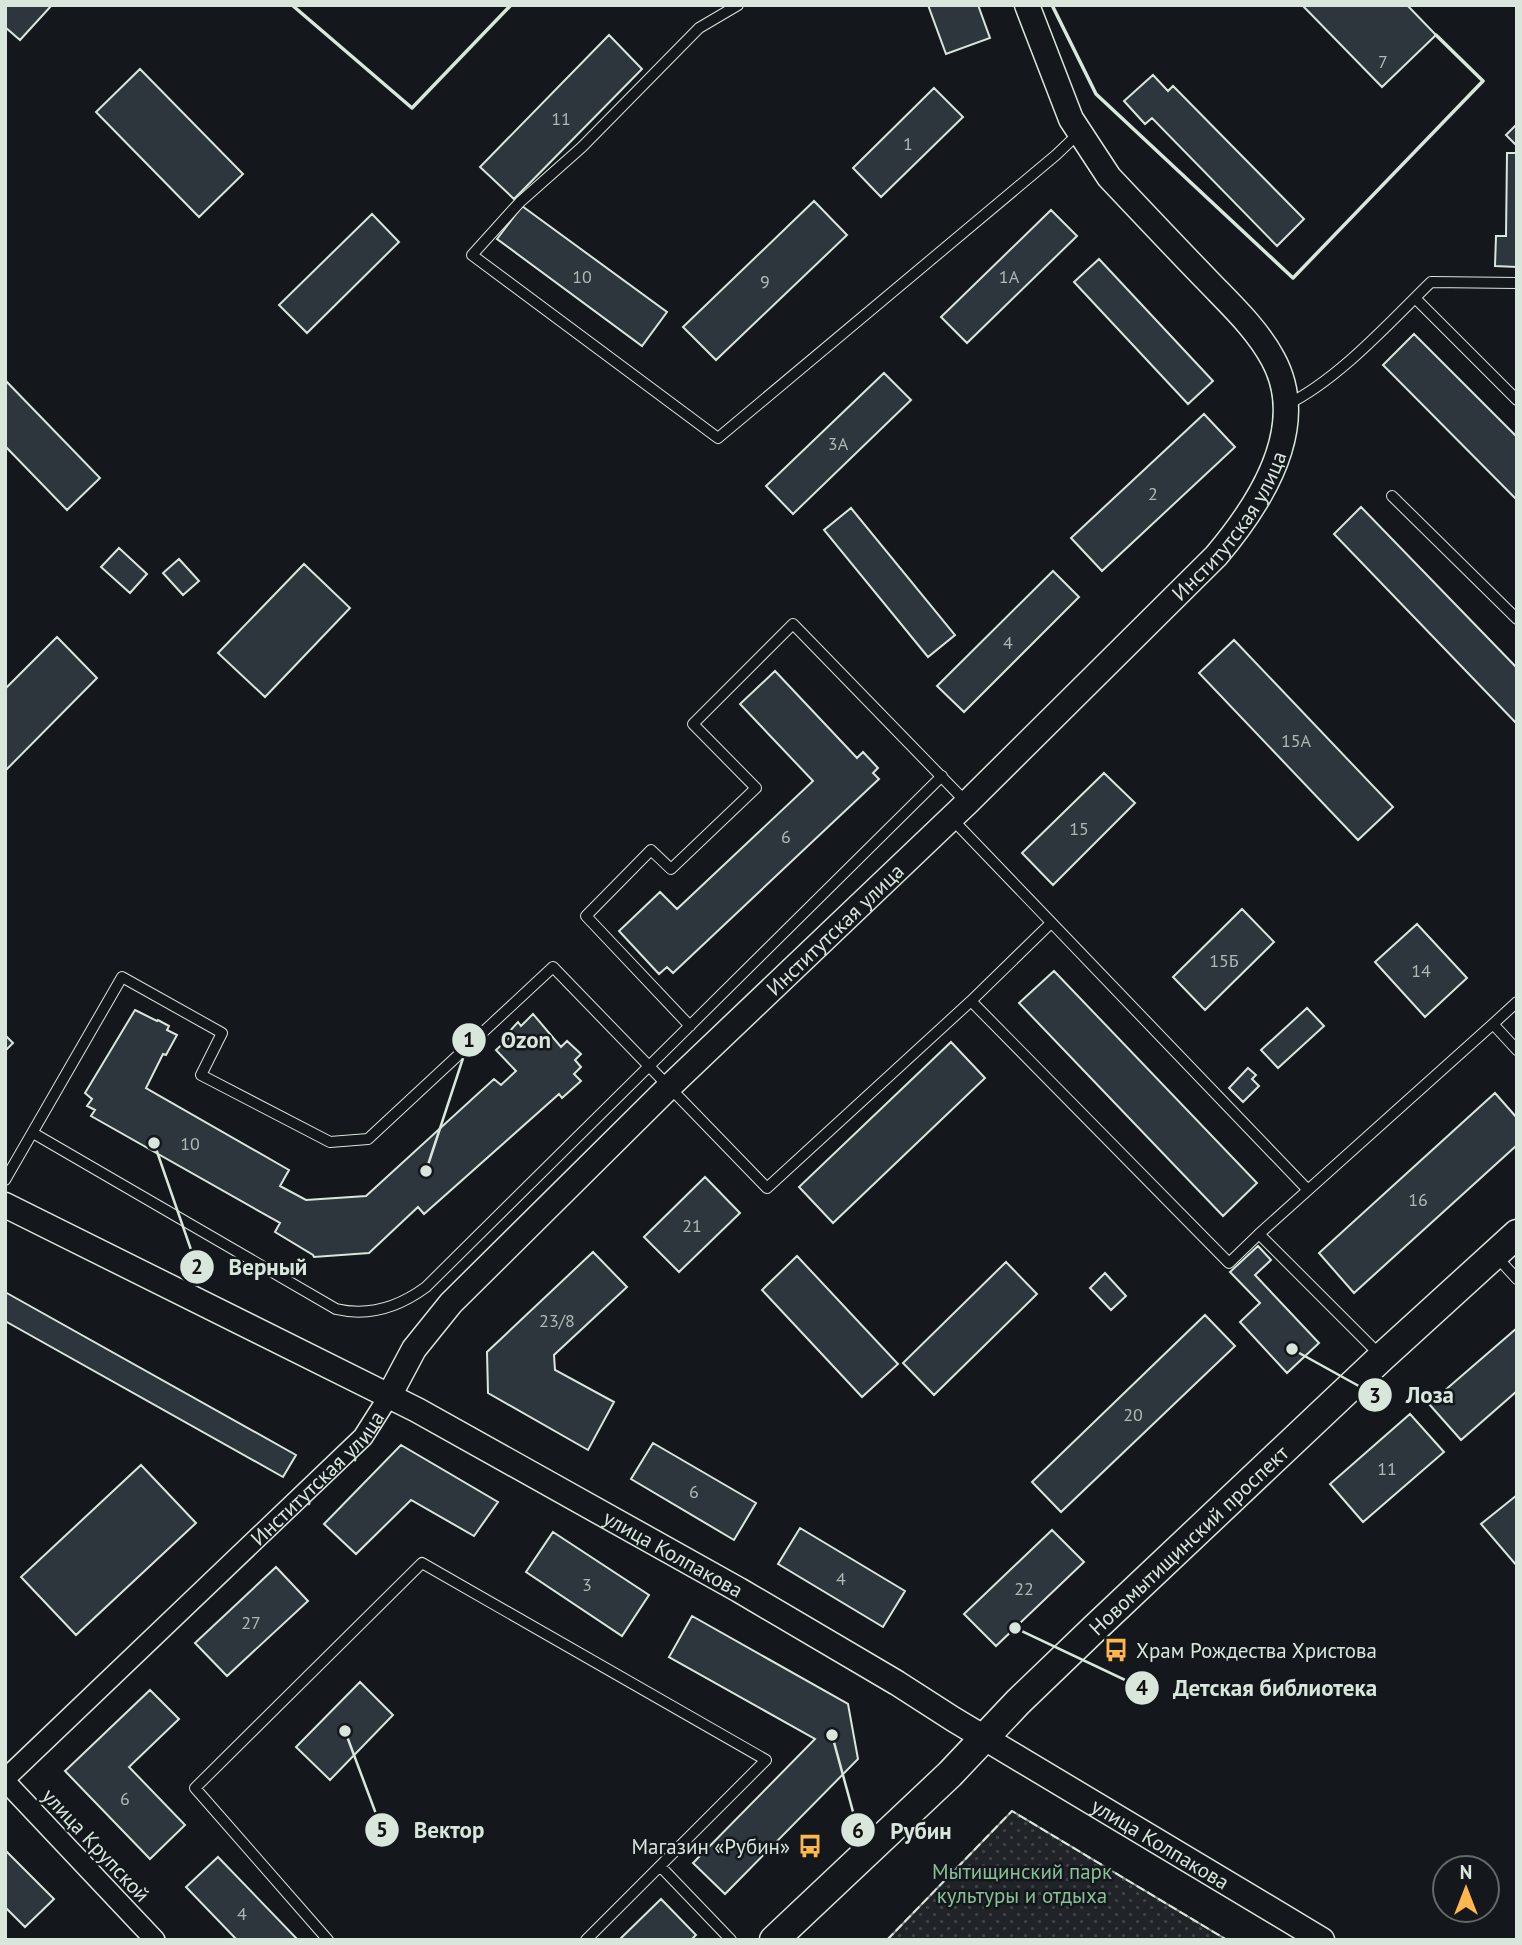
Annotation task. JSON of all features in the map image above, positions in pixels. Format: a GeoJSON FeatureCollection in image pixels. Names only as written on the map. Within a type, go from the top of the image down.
{"type":"FeatureCollection","features":[{"type":"Feature","properties":{"kind":"main road","name":"Новомытищинский проспект"},"geometry":{"type":"LineString","coordinates":[[774,1940],[950,1774],[1037,1684],[1382,1357],[1517,1234]]}},
{"type":"Feature","properties":{"kind":"street","name":"Институтская улица"},"geometry":{"type":"LineString","coordinates":[[5,1780],[363,1437],[414,1349],[451,1303],[669,1087],[959,811],[1216,556],[1237,532],[1268,482],[1285,423],[1286,405],[1279,370],[1262,341],[1242,317],[1109,177],[1079,133],[1061,98],[1027,5]]}},
{"type":"Feature","properties":{"kind":"street","name":"улица Колпакова"},"geometry":{"type":"LineString","coordinates":[[5,1205],[389,1396],[739,1590],[1322,1940]]}},
{"type":"Feature","properties":{"kind":"street","name":"улица Крупской"},"geometry":{"type":"LineString","coordinates":[[5,1780],[155,1940]]}},
{"type":"Feature","properties":{"kind":"lane"},"geometry":{"type":"LineString","coordinates":[[738,5],[699,28],[582,147],[520,202],[472,255],[718,438],[1079,133]]}},
{"type":"Feature","properties":{"kind":"lane"},"geometry":{"type":"LineString","coordinates":[[1286,405],[1304,396],[1359,351],[1431,282],[1517,284]]}},
{"type":"Feature","properties":{"kind":"lane"},"geometry":{"type":"LineString","coordinates":[[1415,298],[1517,400]]}},
{"type":"Feature","properties":{"kind":"lane"},"geometry":{"type":"LineString","coordinates":[[1392,496],[1517,619]]}},
{"type":"Feature","properties":{"kind":"lane"},"geometry":{"type":"LineString","coordinates":[[690,1026],[586,916],[651,850],[671,869],[756,788],[693,724],[793,624],[942,776],[959,811],[1051,923],[1308,1190]]}},
{"type":"Feature","properties":{"kind":"lane"},"geometry":{"type":"LineString","coordinates":[[33,1133],[325,1303],[347,1311],[370,1312],[397,1305],[426,1287],[942,776]]}},
{"type":"Feature","properties":{"kind":"lane"},"geometry":{"type":"LineString","coordinates":[[5,1180],[122,977],[222,1033],[201,1074],[330,1142],[368,1139],[553,967],[767,1188],[971,1001],[1051,923]]}},
{"type":"Feature","properties":{"kind":"lane"},"geometry":{"type":"LineString","coordinates":[[971,1001],[1229,1264],[1517,1002]]}},
{"type":"Feature","properties":{"kind":"lane"},"geometry":{"type":"LineString","coordinates":[[1493,1024],[1517,1050]]}},
{"type":"Feature","properties":{"kind":"lane"},"geometry":{"type":"LineString","coordinates":[[1259,1234],[1382,1357]]}},
{"type":"Feature","properties":{"kind":"lane"},"geometry":{"type":"LineString","coordinates":[[1495,1255],[1517,1279]]}},
{"type":"Feature","properties":{"kind":"lane"},"geometry":{"type":"LineString","coordinates":[[328,1940],[195,1788],[422,1563],[766,1759],[586,1940]]}},
{"type":"Feature","properties":{"kind":"lane"},"geometry":{"type":"LineString","coordinates":[[660,1866],[731,1940]]}},
{"type":"Feature","properties":{"kind":"green space","name":"Мытищинский парк культуры и отдыха"},"geometry":{"type":"Polygon","coordinates":[[[1012,1811],[1227,1940],[887,1940],[1012,1811]]]}},
{"type":"Feature","properties":{"kind":"building"},"geometry":{"type":"Polygon","coordinates":[[[5,5],[52,5],[20,40],[5,27],[5,5]]]}},
{"type":"Feature","properties":{"kind":"building"},"geometry":{"type":"Polygon","coordinates":[[[928,5],[978,5],[990,38],[946,54],[928,5]]]}},
{"type":"Feature","properties":{"kind":"building"},"geometry":{"type":"Polygon","coordinates":[[[1302,5],[1407,5],[1436,35],[1382,87],[1302,5]]]}},
{"type":"Feature","properties":{"kind":"building"},"geometry":{"type":"Polygon","coordinates":[[[609,35],[642,69],[514,199],[480,167],[609,35]]]}},
{"type":"Feature","properties":{"kind":"building"},"geometry":{"type":"Polygon","coordinates":[[[140,69],[243,174],[199,217],[96,112],[140,69]]]}},
{"type":"Feature","properties":{"kind":"building"},"geometry":{"type":"Polygon","coordinates":[[[1153,75],[1168,91],[1173,86],[1304,219],[1277,246],[1152,118],[1145,124],[1124,101],[1153,75]]]}},
{"type":"Feature","properties":{"kind":"building"},"geometry":{"type":"Polygon","coordinates":[[[934,88],[963,117],[881,197],[853,168],[934,88]]]}},
{"type":"Feature","properties":{"kind":"building"},"geometry":{"type":"Polygon","coordinates":[[[1517,124],[1517,146],[1506,135],[1517,124]]]}},
{"type":"Feature","properties":{"kind":"building"},"geometry":{"type":"Polygon","coordinates":[[[1507,153],[1517,153],[1517,267],[1495,266],[1496,236],[1506,236],[1507,153]]]}},
{"type":"Feature","properties":{"kind":"building"},"geometry":{"type":"Polygon","coordinates":[[[814,201],[847,235],[716,360],[683,327],[814,201]]]}},
{"type":"Feature","properties":{"kind":"building"},"geometry":{"type":"Polygon","coordinates":[[[522,206],[667,312],[642,346],[497,239],[522,206]]]}},
{"type":"Feature","properties":{"kind":"building"},"geometry":{"type":"Polygon","coordinates":[[[1051,210],[1077,236],[967,343],[941,317],[1051,210]]]}},
{"type":"Feature","properties":{"kind":"building"},"geometry":{"type":"Polygon","coordinates":[[[372,214],[399,242],[307,333],[279,305],[372,214]]]}},
{"type":"Feature","properties":{"kind":"building"},"geometry":{"type":"Polygon","coordinates":[[[1099,259],[1213,381],[1188,404],[1074,282],[1099,259]]]}},
{"type":"Feature","properties":{"kind":"building"},"geometry":{"type":"Polygon","coordinates":[[[1414,334],[1517,437],[1517,500],[1383,365],[1414,334]]]}},
{"type":"Feature","properties":{"kind":"building"},"geometry":{"type":"Polygon","coordinates":[[[884,373],[911,400],[793,514],[766,486],[884,373]]]}},
{"type":"Feature","properties":{"kind":"building"},"geometry":{"type":"Polygon","coordinates":[[[5,380],[100,478],[67,510],[5,446],[5,380]]]}},
{"type":"Feature","properties":{"kind":"building"},"geometry":{"type":"Polygon","coordinates":[[[1204,414],[1235,447],[1102,571],[1071,538],[1204,414]]]}},
{"type":"Feature","properties":{"kind":"building"},"geometry":{"type":"Polygon","coordinates":[[[1361,507],[1517,668],[1517,724],[1334,534],[1361,507]]]}},
{"type":"Feature","properties":{"kind":"building"},"geometry":{"type":"Polygon","coordinates":[[[851,508],[955,635],[928,657],[824,530],[851,508]]]}},
{"type":"Feature","properties":{"kind":"building"},"geometry":{"type":"Polygon","coordinates":[[[119,548],[147,574],[130,593],[101,567],[119,548]]]}},
{"type":"Feature","properties":{"kind":"building"},"geometry":{"type":"Polygon","coordinates":[[[179,559],[199,581],[183,595],[163,573],[179,559]]]}},
{"type":"Feature","properties":{"kind":"building"},"geometry":{"type":"Polygon","coordinates":[[[304,564],[350,608],[265,697],[218,653],[304,564]]]}},
{"type":"Feature","properties":{"kind":"building"},"geometry":{"type":"Polygon","coordinates":[[[1053,571],[1079,597],[964,712],[937,686],[1053,571]]]}},
{"type":"Feature","properties":{"kind":"building"},"geometry":{"type":"Polygon","coordinates":[[[57,637],[97,678],[5,771],[5,689],[57,637]]]}},
{"type":"Feature","properties":{"kind":"building"},"geometry":{"type":"Polygon","coordinates":[[[1234,640],[1393,807],[1358,840],[1199,673],[1234,640]]]}},
{"type":"Feature","properties":{"kind":"building"},"geometry":{"type":"Polygon","coordinates":[[[775,671],[857,758],[863,752],[878,768],[873,773],[879,779],[673,973],[667,967],[659,974],[619,931],[660,892],[677,909],[813,781],[740,704],[775,671]]]}},
{"type":"Feature","properties":{"kind":"building"},"geometry":{"type":"Polygon","coordinates":[[[1104,773],[1135,803],[1053,885],[1022,853],[1104,773]]]}},
{"type":"Feature","properties":{"kind":"building"},"geometry":{"type":"Polygon","coordinates":[[[1242,909],[1274,942],[1205,1010],[1173,977],[1242,909]]]}},
{"type":"Feature","properties":{"kind":"building"},"geometry":{"type":"Polygon","coordinates":[[[1417,924],[1467,978],[1425,1017],[1375,962],[1417,924]]]}},
{"type":"Feature","properties":{"kind":"building"},"geometry":{"type":"Polygon","coordinates":[[[1054,971],[1257,1183],[1223,1216],[1019,1003],[1054,971]]]}},
{"type":"Feature","properties":{"kind":"building"},"geometry":{"type":"Polygon","coordinates":[[[1307,1008],[1324,1026],[1278,1068],[1261,1050],[1307,1008]]]}},
{"type":"Feature","properties":{"kind":"building"},"geometry":{"type":"Polygon","coordinates":[[[135,1010],[169,1026],[167,1030],[177,1035],[166,1055],[163,1054],[146,1088],[289,1170],[280,1186],[306,1200],[366,1196],[494,1079],[501,1085],[516,1071],[496,1050],[510,1037],[507,1034],[518,1022],[521,1026],[533,1014],[561,1047],[567,1041],[581,1054],[575,1060],[581,1067],[574,1074],[581,1081],[562,1098],[559,1094],[424,1214],[418,1207],[369,1253],[314,1257],[275,1232],[280,1223],[91,1116],[95,1110],[87,1106],[92,1099],[85,1093],[135,1010]]]}},
{"type":"Feature","properties":{"kind":"building"},"geometry":{"type":"Polygon","coordinates":[[[5,1035],[13,1043],[5,1051],[5,1035]]]}},
{"type":"Feature","properties":{"kind":"building"},"geometry":{"type":"Polygon","coordinates":[[[951,1042],[985,1078],[833,1223],[799,1187],[951,1042]]]}},
{"type":"Feature","properties":{"kind":"building"},"geometry":{"type":"Polygon","coordinates":[[[1248,1068],[1256,1075],[1252,1079],[1259,1086],[1243,1102],[1229,1088],[1248,1068]]]}},
{"type":"Feature","properties":{"kind":"building"},"geometry":{"type":"Polygon","coordinates":[[[1495,1093],[1517,1118],[1517,1145],[1354,1293],[1319,1253],[1495,1093]]]}},
{"type":"Feature","properties":{"kind":"building"},"geometry":{"type":"Polygon","coordinates":[[[705,1177],[740,1213],[679,1272],[644,1237],[705,1177]]]}},
{"type":"Feature","properties":{"kind":"building"},"geometry":{"type":"Polygon","coordinates":[[[1258,1246],[1271,1260],[1255,1275],[1319,1343],[1287,1373],[1240,1322],[1260,1303],[1230,1272],[1258,1246]]]}},
{"type":"Feature","properties":{"kind":"building"},"geometry":{"type":"Polygon","coordinates":[[[593,1252],[627,1287],[554,1355],[555,1370],[614,1402],[588,1450],[488,1393],[487,1352],[593,1252]]]}},
{"type":"Feature","properties":{"kind":"building"},"geometry":{"type":"Polygon","coordinates":[[[797,1256],[898,1364],[862,1397],[762,1290],[797,1256]]]}},
{"type":"Feature","properties":{"kind":"building"},"geometry":{"type":"Polygon","coordinates":[[[1006,1262],[1037,1294],[934,1395],[903,1363],[1006,1262]]]}},
{"type":"Feature","properties":{"kind":"building"},"geometry":{"type":"Polygon","coordinates":[[[1105,1273],[1126,1296],[1111,1310],[1090,1288],[1105,1273]]]}},
{"type":"Feature","properties":{"kind":"building"},"geometry":{"type":"Polygon","coordinates":[[[5,1292],[296,1455],[283,1477],[5,1321],[5,1292]]]}},
{"type":"Feature","properties":{"kind":"building"},"geometry":{"type":"Polygon","coordinates":[[[1205,1315],[1235,1346],[1061,1512],[1032,1482],[1205,1315]]]}},
{"type":"Feature","properties":{"kind":"building"},"geometry":{"type":"Polygon","coordinates":[[[1517,1328],[1517,1391],[1461,1440],[1429,1404],[1517,1328]]]}},
{"type":"Feature","properties":{"kind":"building"},"geometry":{"type":"Polygon","coordinates":[[[1410,1414],[1444,1452],[1363,1522],[1330,1484],[1410,1414]]]}},
{"type":"Feature","properties":{"kind":"building"},"geometry":{"type":"Polygon","coordinates":[[[653,1443],[756,1503],[734,1540],[631,1479],[653,1443]]]}},
{"type":"Feature","properties":{"kind":"building"},"geometry":{"type":"Polygon","coordinates":[[[401,1445],[498,1502],[474,1536],[411,1500],[356,1554],[324,1524],[401,1445]]]}},
{"type":"Feature","properties":{"kind":"building"},"geometry":{"type":"Polygon","coordinates":[[[141,1465],[196,1523],[76,1635],[21,1577],[141,1465]]]}},
{"type":"Feature","properties":{"kind":"building"},"geometry":{"type":"Polygon","coordinates":[[[1517,1495],[1517,1566],[1481,1524],[1517,1495]]]}},
{"type":"Feature","properties":{"kind":"building"},"geometry":{"type":"Polygon","coordinates":[[[800,1528],[905,1591],[883,1627],[778,1564],[800,1528]]]}},
{"type":"Feature","properties":{"kind":"building"},"geometry":{"type":"Polygon","coordinates":[[[1052,1530],[1084,1562],[996,1646],[964,1614],[1052,1530]]]}},
{"type":"Feature","properties":{"kind":"building"},"geometry":{"type":"Polygon","coordinates":[[[553,1532],[649,1595],[622,1636],[526,1572],[553,1532]]]}},
{"type":"Feature","properties":{"kind":"building"},"geometry":{"type":"Polygon","coordinates":[[[276,1567],[308,1601],[227,1676],[195,1643],[276,1567]]]}},
{"type":"Feature","properties":{"kind":"building"},"geometry":{"type":"Polygon","coordinates":[[[692,1616],[848,1704],[858,1759],[725,1894],[693,1863],[815,1739],[669,1657],[692,1616]]]}},
{"type":"Feature","properties":{"kind":"building"},"geometry":{"type":"Polygon","coordinates":[[[360,1682],[393,1715],[330,1780],[296,1747],[360,1682]]]}},
{"type":"Feature","properties":{"kind":"building"},"geometry":{"type":"Polygon","coordinates":[[[150,1690],[179,1719],[129,1767],[185,1825],[150,1859],[65,1771],[150,1690]]]}},
{"type":"Feature","properties":{"kind":"building"},"geometry":{"type":"Polygon","coordinates":[[[5,1850],[54,1899],[25,1927],[5,1907],[5,1850]]]}},
{"type":"Feature","properties":{"kind":"building"},"geometry":{"type":"Polygon","coordinates":[[[218,1857],[298,1940],[237,1940],[186,1887],[218,1857]]]}},
{"type":"Feature","properties":{"kind":"building"},"geometry":{"type":"Polygon","coordinates":[[[661,1899],[696,1935],[691,1940],[619,1940],[661,1899]]]}},
{"type":"Feature","properties":{"kind":"fence"},"geometry":{"type":"LineString","coordinates":[[887,1940],[1012,1811],[1227,1940]]}},
{"type":"Feature","properties":{"kind":"wall"},"geometry":{"type":"LineString","coordinates":[[292,5],[412,108],[511,5]]}},
{"type":"Feature","properties":{"kind":"wall"},"geometry":{"type":"LineString","coordinates":[[1052,5],[1096,94],[1293,278],[1483,81],[1436,35]]}},
{"type":"Feature","properties":{"kind":"place","name":"Верный"},"geometry":{"type":"Point","coordinates":[154,1143]}},
{"type":"Feature","properties":{"kind":"place","name":"Ozon"},"geometry":{"type":"Point","coordinates":[426,1171]}},
{"type":"Feature","properties":{"kind":"place","name":"Лоза"},"geometry":{"type":"Point","coordinates":[1292,1349]}},
{"type":"Feature","properties":{"kind":"place","name":"Детская библиотека"},"geometry":{"type":"Point","coordinates":[1015,1628]}},
{"type":"Feature","properties":{"kind":"place","name":"Храм Рождества Христова"},"geometry":{"type":"Point","coordinates":[1116,1650]}},
{"type":"Feature","properties":{"kind":"place","name":"Вектор"},"geometry":{"type":"Point","coordinates":[345,1731]}},
{"type":"Feature","properties":{"kind":"place","name":"Рубин"},"geometry":{"type":"Point","coordinates":[832,1735]}},
{"type":"Feature","properties":{"kind":"place","name":"Магазин «Рубин»"},"geometry":{"type":"Point","coordinates":[810,1846]}}]}
